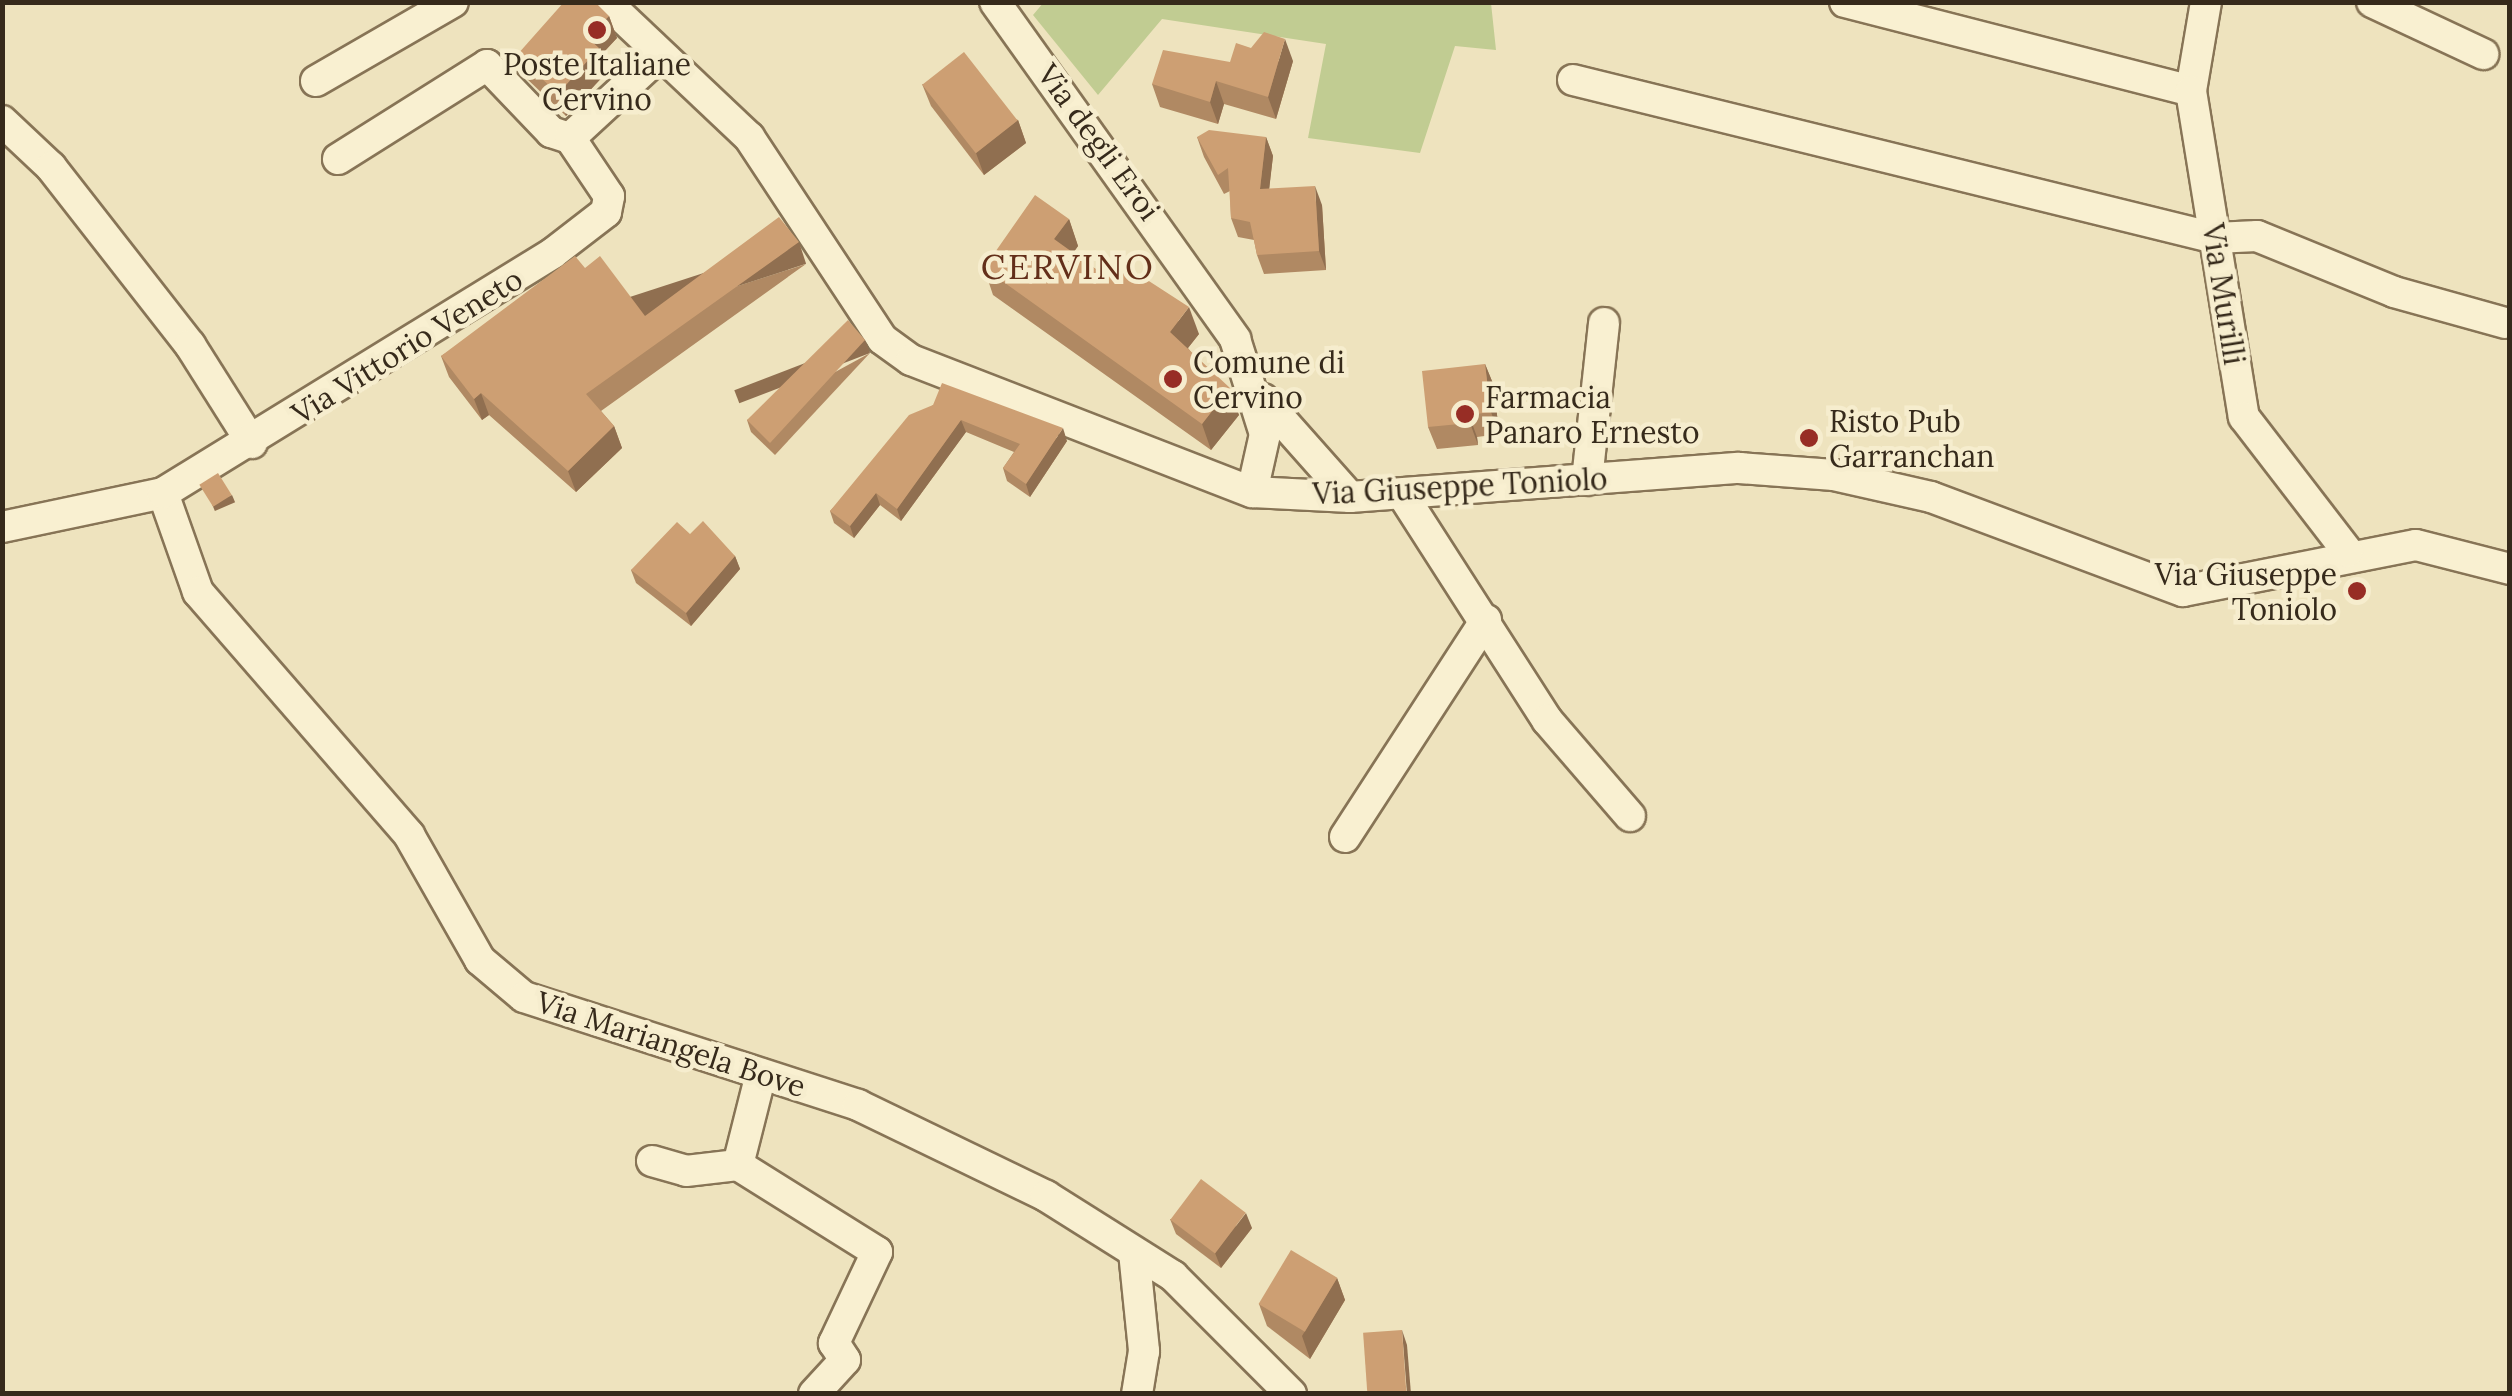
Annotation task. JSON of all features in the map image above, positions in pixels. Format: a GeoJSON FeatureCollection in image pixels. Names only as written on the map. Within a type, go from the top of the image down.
{"type":"FeatureCollection","features":[{"type":"Feature","properties":{"kind":"street"},"geometry":{"type":"LineString","coordinates":[[316,81],[453,2]]}},
{"type":"Feature","properties":{"kind":"street","name":"Via Giuseppe Toniolo"},"geometry":{"type":"LineString","coordinates":[[606,2],[749,138],[882,339],[911,360],[1252,492],[1350,497],[1739,468],[1834,475],[1931,497],[2184,590],[2348,552],[2448,548],[2510,569]]}},
{"type":"Feature","properties":{"kind":"street","name":"Via degli Eroi"},"geometry":{"type":"LineString","coordinates":[[995,2],[1186,262],[1256,390],[1302,454],[1350,497]]}},
{"type":"Feature","properties":{"kind":"street"},"geometry":{"type":"LineString","coordinates":[[1845,2],[2191,90]]}},
{"type":"Feature","properties":{"kind":"street","name":"Via Murilli"},"geometry":{"type":"LineString","coordinates":[[2206,2],[2191,90],[2244,418],[2348,552]]}},
{"type":"Feature","properties":{"kind":"street"},"geometry":{"type":"LineString","coordinates":[[2372,2],[2483,54]]}},
{"type":"Feature","properties":{"kind":"street"},"geometry":{"type":"LineString","coordinates":[[338,159],[487,65],[551,132],[570,138],[660,55]]}},
{"type":"Feature","properties":{"kind":"street"},"geometry":{"type":"LineString","coordinates":[[1572,80],[2215,238],[2257,236],[2394,292],[2506,323]]}},
{"type":"Feature","properties":{"kind":"street"},"geometry":{"type":"LineString","coordinates":[[2,121],[51,168],[190,344],[252,443]]}},
{"type":"Feature","properties":{"kind":"street","name":"Via Vittorio Veneto"},"geometry":{"type":"LineString","coordinates":[[2,527],[162,493],[252,443],[606,212],[608,196],[570,138]]}},
{"type":"Feature","properties":{"kind":"street"},"geometry":{"type":"LineString","coordinates":[[1586,480],[1604,323]]}},
{"type":"Feature","properties":{"kind":"street","name":"Via degli Eroi"},"geometry":{"type":"LineString","coordinates":[[1252,492],[1265,434],[1256,390]]}},
{"type":"Feature","properties":{"kind":"street","name":"Via Mariangela Bove"},"geometry":{"type":"LineString","coordinates":[[162,493],[198,592],[408,835],[480,960],[524,997],[911,1127],[1173,1276],[1291,1394]]}},
{"type":"Feature","properties":{"kind":"street"},"geometry":{"type":"LineString","coordinates":[[1402,494],[1548,720],[1630,816]]}},
{"type":"Feature","properties":{"kind":"street"},"geometry":{"type":"LineString","coordinates":[[1345,838],[1486,620]]}},
{"type":"Feature","properties":{"kind":"street"},"geometry":{"type":"LineString","coordinates":[[738,1165],[761,1074]]}},
{"type":"Feature","properties":{"kind":"street"},"geometry":{"type":"LineString","coordinates":[[652,1161],[686,1171],[738,1165],[877,1252],[834,1343],[845,1360],[814,1394]]}},
{"type":"Feature","properties":{"kind":"street"},"geometry":{"type":"LineString","coordinates":[[1134,1252],[1144,1350],[1137,1394]]}},
{"type":"Feature","properties":{"kind":"green space"},"geometry":{"type":"Polygon","coordinates":[[[1044,2],[1491,3],[1496,50],[1455,46],[1420,153],[1308,138],[1326,44],[1162,19],[1098,95],[1033,15],[1044,2]]]}},
{"type":"Feature","properties":{"kind":"building"},"geometry":{"type":"Polygon","coordinates":[[[564,2],[595,2],[609,16],[588,38],[599,48],[558,94],[517,55],[564,2]]]}},
{"type":"Feature","properties":{"kind":"building"},"geometry":{"type":"Polygon","coordinates":[[[1264,32],[1285,39],[1268,97],[1216,81],[1210,102],[1152,84],[1163,50],[1230,62],[1236,43],[1251,48],[1264,32]]]}},
{"type":"Feature","properties":{"kind":"building"},"geometry":{"type":"Polygon","coordinates":[[[964,52],[1018,121],[976,153],[922,85],[964,52]]]}},
{"type":"Feature","properties":{"kind":"building"},"geometry":{"type":"Polygon","coordinates":[[[1209,130],[1266,137],[1260,189],[1315,186],[1319,251],[1257,255],[1250,222],[1231,218],[1228,168],[1218,175],[1197,137],[1209,130]]]}},
{"type":"Feature","properties":{"kind":"building"},"geometry":{"type":"Polygon","coordinates":[[[1035,195],[1069,219],[1054,239],[1107,277],[1118,261],[1189,307],[1170,332],[1230,388],[1202,424],[984,268],[1035,195]]]}},
{"type":"Feature","properties":{"kind":"building"},"geometry":{"type":"Polygon","coordinates":[[[779,217],[799,242],[586,394],[614,426],[568,471],[481,393],[474,399],[441,356],[575,256],[585,268],[600,256],[645,316],[779,217]]]}},
{"type":"Feature","properties":{"kind":"building"},"geometry":{"type":"Polygon","coordinates":[[[848,320],[865,340],[770,443],[747,420],[848,320]]]}},
{"type":"Feature","properties":{"kind":"building"},"geometry":{"type":"Polygon","coordinates":[[[1485,364],[1491,412],[1469,415],[1470,423],[1428,427],[1422,371],[1485,364]]]}},
{"type":"Feature","properties":{"kind":"building"},"geometry":{"type":"Polygon","coordinates":[[[942,383],[1063,428],[1026,484],[1003,468],[1020,444],[961,420],[897,509],[876,493],[850,526],[830,511],[909,415],[933,405],[942,383]]]}},
{"type":"Feature","properties":{"kind":"building"},"geometry":{"type":"Polygon","coordinates":[[[218,473],[232,495],[213,507],[199,485],[218,473]]]}},
{"type":"Feature","properties":{"kind":"building"},"geometry":{"type":"Polygon","coordinates":[[[703,521],[735,556],[686,613],[631,570],[677,522],[690,534],[703,521]]]}},
{"type":"Feature","properties":{"kind":"building"},"geometry":{"type":"Polygon","coordinates":[[[1201,1179],[1246,1213],[1215,1253],[1170,1220],[1201,1179]]]}},
{"type":"Feature","properties":{"kind":"building"},"geometry":{"type":"Polygon","coordinates":[[[1291,1250],[1337,1278],[1305,1332],[1259,1304],[1291,1250]]]}},
{"type":"Feature","properties":{"kind":"building"},"geometry":{"type":"Polygon","coordinates":[[[1402,1330],[1406,1394],[1367,1394],[1363,1333],[1402,1330]]]}},
{"type":"Feature","properties":{"kind":"place","name":"Poste Italiane Cervino"},"geometry":{"type":"Point","coordinates":[597,30]}},
{"type":"Feature","properties":{"kind":"place","name":"Comune di Cervino"},"geometry":{"type":"Point","coordinates":[1173,379]}},
{"type":"Feature","properties":{"kind":"place","name":"Farmacia Panaro Ernesto"},"geometry":{"type":"Point","coordinates":[1465,414]}},
{"type":"Feature","properties":{"kind":"place","name":"Risto Pub Garranchan"},"geometry":{"type":"Point","coordinates":[1809,438]}},
{"type":"Feature","properties":{"kind":"place","name":"Via Giuseppe Toniolo"},"geometry":{"type":"Point","coordinates":[2357,591]}},
{"type":"Feature","properties":{"kind":"district","name":"CERVINO"},"geometry":{"type":"Point","coordinates":[1068,267]}}]}
